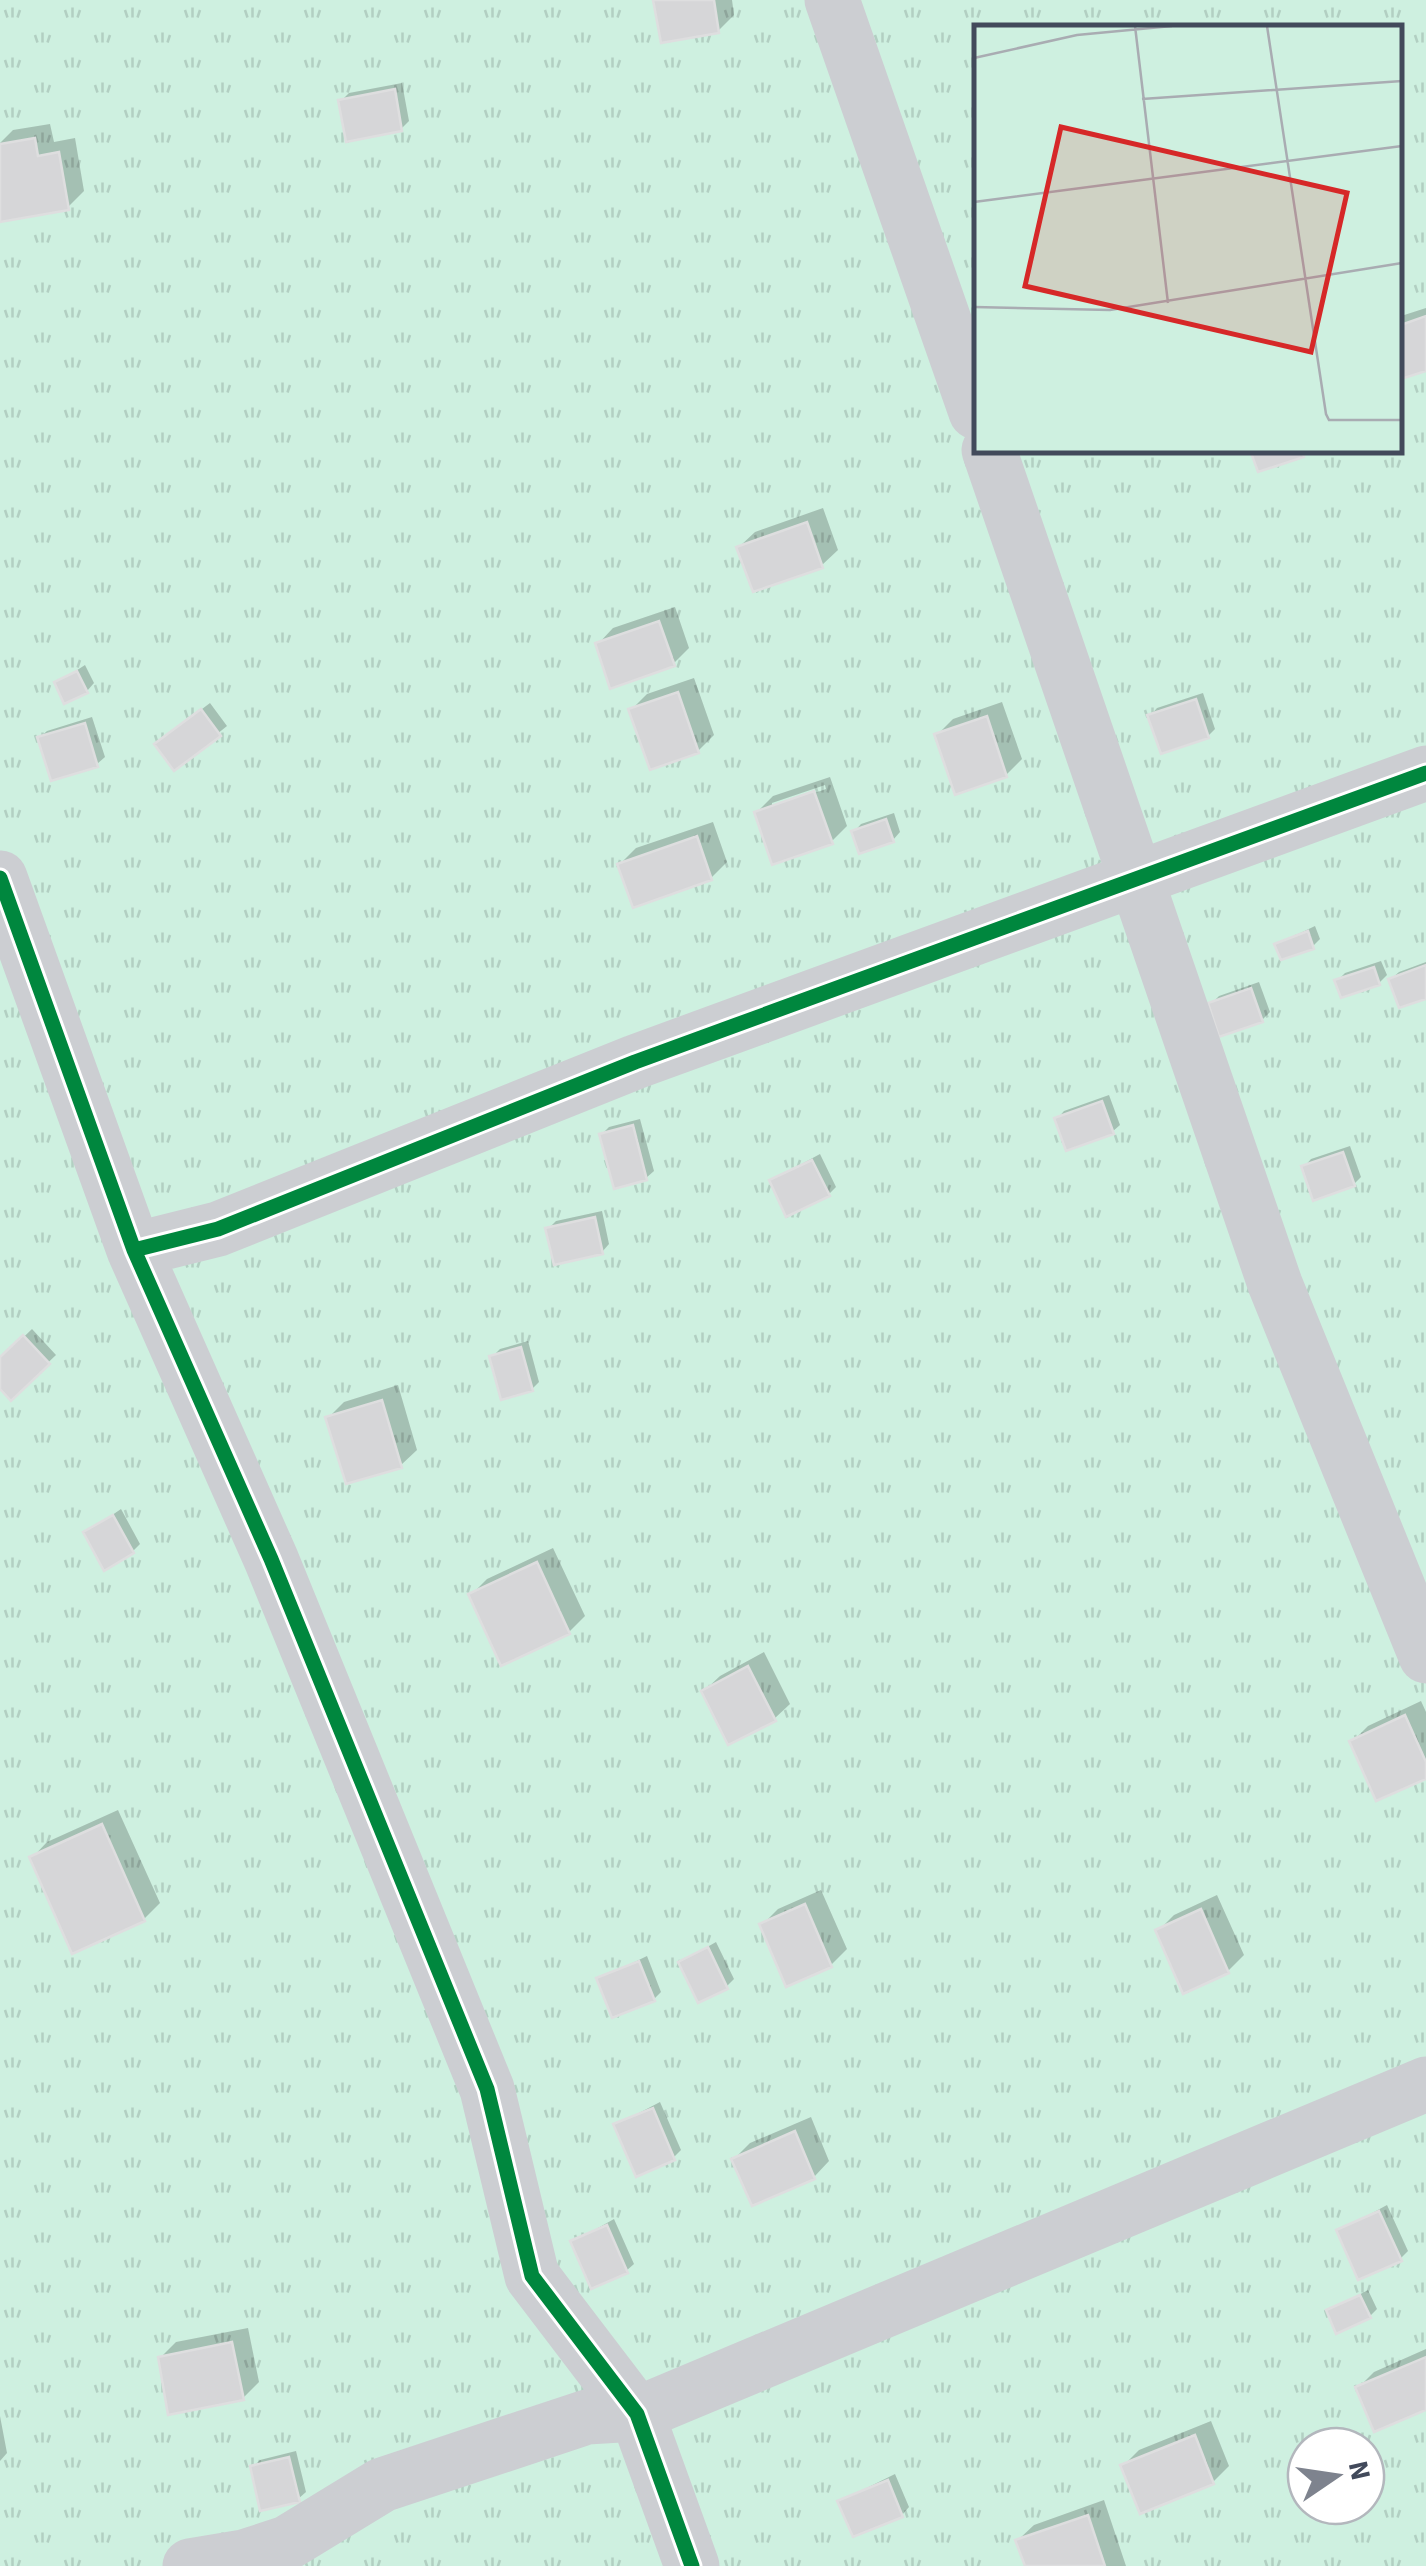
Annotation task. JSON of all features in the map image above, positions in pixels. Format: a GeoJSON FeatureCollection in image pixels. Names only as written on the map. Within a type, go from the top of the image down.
{"type":"FeatureCollection","features":[{"type":"Feature","properties":{"kind":"street"},"geometry":{"type":"LineString","coordinates":[[832,0],[974,406]]}},
{"type":"Feature","properties":{"kind":"street"},"geometry":{"type":"LineString","coordinates":[[990,452],[1275,1284],[1426,1656]]}},
{"type":"Feature","properties":{"kind":"street"},"geometry":{"type":"LineString","coordinates":[[134,1250],[218,1229],[635,1062],[1426,774]]}},
{"type":"Feature","properties":{"kind":"street"},"geometry":{"type":"LineString","coordinates":[[0,878],[134,1250],[271,1560],[487,2089],[532,2276],[637,2414],[692,2566]]}},
{"type":"Feature","properties":{"kind":"street"},"geometry":{"type":"LineString","coordinates":[[190,2566],[244,2557],[287,2543],[382,2485],[587,2416],[637,2414],[1426,2084]]}},
{"type":"Feature","properties":{"kind":"green space"},"geometry":{"type":"Polygon","coordinates":[[[0,0],[1426,0],[1426,2566],[0,2566],[0,0]]]}},
{"type":"Feature","properties":{"kind":"building"},"geometry":{"type":"Polygon","coordinates":[[[653,0],[714,0],[719,33],[661,43],[653,0]]]}},
{"type":"Feature","properties":{"kind":"building"},"geometry":{"type":"Polygon","coordinates":[[[395,89],[402,131],[346,142],[338,100],[395,89]]]}},
{"type":"Feature","properties":{"kind":"building"},"geometry":{"type":"Polygon","coordinates":[[[35,138],[38,156],[59,152],[69,210],[0,222],[0,144],[35,138]]]}},
{"type":"Feature","properties":{"kind":"building"},"geometry":{"type":"Polygon","coordinates":[[[1426,316],[1426,371],[1401,379],[1401,325],[1426,316]]]}},
{"type":"Feature","properties":{"kind":"building"},"geometry":{"type":"Polygon","coordinates":[[[1251,452],[1303,452],[1304,457],[1258,472],[1251,452]]]}},
{"type":"Feature","properties":{"kind":"building"},"geometry":{"type":"Polygon","coordinates":[[[807,522],[823,568],[753,592],[736,547],[807,522]]]}},
{"type":"Feature","properties":{"kind":"building"},"geometry":{"type":"Polygon","coordinates":[[[659,621],[675,666],[610,689],[595,643],[659,621]]]}},
{"type":"Feature","properties":{"kind":"building"},"geometry":{"type":"Polygon","coordinates":[[[77,671],[88,693],[64,704],[54,682],[77,671]]]}},
{"type":"Feature","properties":{"kind":"building"},"geometry":{"type":"Polygon","coordinates":[[[678,692],[699,753],[650,770],[628,709],[678,692]]]}},
{"type":"Feature","properties":{"kind":"building"},"geometry":{"type":"Polygon","coordinates":[[[1196,699],[1209,738],[1161,754],[1147,715],[1196,699]]]}},
{"type":"Feature","properties":{"kind":"building"},"geometry":{"type":"Polygon","coordinates":[[[201,709],[221,736],[174,771],[154,744],[201,709]]]}},
{"type":"Feature","properties":{"kind":"building"},"geometry":{"type":"Polygon","coordinates":[[[987,716],[1007,777],[955,795],[934,734],[987,716]]]}},
{"type":"Feature","properties":{"kind":"building"},"geometry":{"type":"Polygon","coordinates":[[[85,723],[98,767],[51,781],[37,737],[85,723]]]}},
{"type":"Feature","properties":{"kind":"building"},"geometry":{"type":"Polygon","coordinates":[[[814,791],[833,844],[772,865],[754,812],[814,791]]]}},
{"type":"Feature","properties":{"kind":"building"},"geometry":{"type":"Polygon","coordinates":[[[886,819],[894,842],[859,854],[851,831],[886,819]]]}},
{"type":"Feature","properties":{"kind":"building"},"geometry":{"type":"Polygon","coordinates":[[[697,836],[712,880],[633,908],[617,864],[697,836]]]}},
{"type":"Feature","properties":{"kind":"building"},"geometry":{"type":"Polygon","coordinates":[[[1308,931],[1314,949],[1281,960],[1274,944],[1308,931]]]}},
{"type":"Feature","properties":{"kind":"building"},"geometry":{"type":"Polygon","coordinates":[[[1426,965],[1426,999],[1399,1008],[1388,979],[1426,965]]]}},
{"type":"Feature","properties":{"kind":"building"},"geometry":{"type":"Polygon","coordinates":[[[1374,967],[1380,985],[1341,998],[1334,980],[1374,967]]]}},
{"type":"Feature","properties":{"kind":"building"},"geometry":{"type":"Polygon","coordinates":[[[1251,988],[1263,1022],[1219,1037],[1208,1003],[1251,988]]]}},
{"type":"Feature","properties":{"kind":"building"},"geometry":{"type":"Polygon","coordinates":[[[1102,1101],[1114,1134],[1066,1151],[1054,1118],[1102,1101]]]}},
{"type":"Feature","properties":{"kind":"building"},"geometry":{"type":"Polygon","coordinates":[[[633,1125],[647,1180],[614,1189],[599,1134],[633,1125]]]}},
{"type":"Feature","properties":{"kind":"building"},"geometry":{"type":"Polygon","coordinates":[[[1343,1152],[1355,1186],[1313,1201],[1301,1166],[1343,1152]]]}},
{"type":"Feature","properties":{"kind":"building"},"geometry":{"type":"Polygon","coordinates":[[[812,1160],[830,1196],[786,1217],[769,1180],[812,1160]]]}},
{"type":"Feature","properties":{"kind":"building"},"geometry":{"type":"Polygon","coordinates":[[[595,1217],[603,1254],[554,1265],[545,1228],[595,1217]]]}},
{"type":"Feature","properties":{"kind":"building"},"geometry":{"type":"Polygon","coordinates":[[[23,1335],[50,1364],[11,1401],[0,1389],[0,1357],[23,1335]]]}},
{"type":"Feature","properties":{"kind":"building"},"geometry":{"type":"Polygon","coordinates":[[[521,1347],[533,1391],[501,1400],[489,1356],[521,1347]]]}},
{"type":"Feature","properties":{"kind":"building"},"geometry":{"type":"Polygon","coordinates":[[[382,1400],[402,1468],[346,1484],[325,1417],[382,1400]]]}},
{"type":"Feature","properties":{"kind":"building"},"geometry":{"type":"Polygon","coordinates":[[[113,1515],[134,1553],[104,1571],[83,1532],[113,1515]]]}},
{"type":"Feature","properties":{"kind":"building"},"geometry":{"type":"Polygon","coordinates":[[[537,1562],[570,1634],[501,1666],[468,1594],[537,1562]]]}},
{"type":"Feature","properties":{"kind":"building"},"geometry":{"type":"Polygon","coordinates":[[[748,1666],[776,1721],[728,1745],[701,1691],[748,1666]]]}},
{"type":"Feature","properties":{"kind":"building"},"geometry":{"type":"Polygon","coordinates":[[[1405,1715],[1426,1762],[1426,1779],[1376,1801],[1349,1741],[1405,1715]]]}},
{"type":"Feature","properties":{"kind":"building"},"geometry":{"type":"Polygon","coordinates":[[[102,1824],[145,1921],[72,1954],[29,1857],[102,1824]]]}},
{"type":"Feature","properties":{"kind":"building"},"geometry":{"type":"Polygon","coordinates":[[[805,1904],[832,1967],[786,1987],[759,1924],[805,1904]]]}},
{"type":"Feature","properties":{"kind":"building"},"geometry":{"type":"Polygon","coordinates":[[[1201,1909],[1229,1973],[1183,1994],[1155,1930],[1201,1909]]]}},
{"type":"Feature","properties":{"kind":"building"},"geometry":{"type":"Polygon","coordinates":[[[708,1947],[728,1989],[698,2003],[678,1962],[708,1947]]]}},
{"type":"Feature","properties":{"kind":"building"},"geometry":{"type":"Polygon","coordinates":[[[639,1961],[655,2001],[612,2018],[596,1978],[639,1961]]]}},
{"type":"Feature","properties":{"kind":"building"},"geometry":{"type":"Polygon","coordinates":[[[653,2108],[675,2160],[636,2177],[613,2124],[653,2108]]]}},
{"type":"Feature","properties":{"kind":"building"},"geometry":{"type":"Polygon","coordinates":[[[795,2131],[815,2179],[752,2206],[731,2159],[795,2131]]]}},
{"type":"Feature","properties":{"kind":"building"},"geometry":{"type":"Polygon","coordinates":[[[1379,2211],[1402,2261],[1358,2280],[1336,2230],[1379,2211]]]}},
{"type":"Feature","properties":{"kind":"building"},"geometry":{"type":"Polygon","coordinates":[[[607,2225],[628,2273],[591,2289],[570,2241],[607,2225]]]}},
{"type":"Feature","properties":{"kind":"building"},"geometry":{"type":"Polygon","coordinates":[[[1360,2295],[1371,2318],[1336,2334],[1326,2310],[1360,2295]]]}},
{"type":"Feature","properties":{"kind":"building"},"geometry":{"type":"Polygon","coordinates":[[[232,2342],[244,2400],[168,2415],[158,2357],[232,2342]]]}},
{"type":"Feature","properties":{"kind":"building"},"geometry":{"type":"Polygon","coordinates":[[[1426,2357],[1426,2410],[1386,2427],[1371,2426],[1355,2387],[1426,2357]]]}},
{"type":"Feature","properties":{"kind":"building"},"geometry":{"type":"Polygon","coordinates":[[[1195,2435],[1214,2484],[1140,2514],[1120,2465],[1195,2435]]]}},
{"type":"Feature","properties":{"kind":"building"},"geometry":{"type":"Polygon","coordinates":[[[289,2457],[300,2502],[260,2511],[250,2466],[289,2457]]]}},
{"type":"Feature","properties":{"kind":"building"},"geometry":{"type":"Polygon","coordinates":[[[888,2480],[903,2517],[853,2537],[837,2501],[888,2480]]]}},
{"type":"Feature","properties":{"kind":"building"},"geometry":{"type":"Polygon","coordinates":[[[1088,2515],[1105,2566],[1025,2566],[1015,2540],[1088,2515]]]}},
{"type":"Feature","properties":{"kind":"cycle path"},"geometry":{"type":"LineString","coordinates":[[134,1250],[218,1229],[635,1062],[1426,773]]}},
{"type":"Feature","properties":{"kind":"cycle path"},"geometry":{"type":"LineString","coordinates":[[0,878],[134,1250],[271,1559],[487,2089],[532,2276],[637,2414],[692,2566]]}}]}
